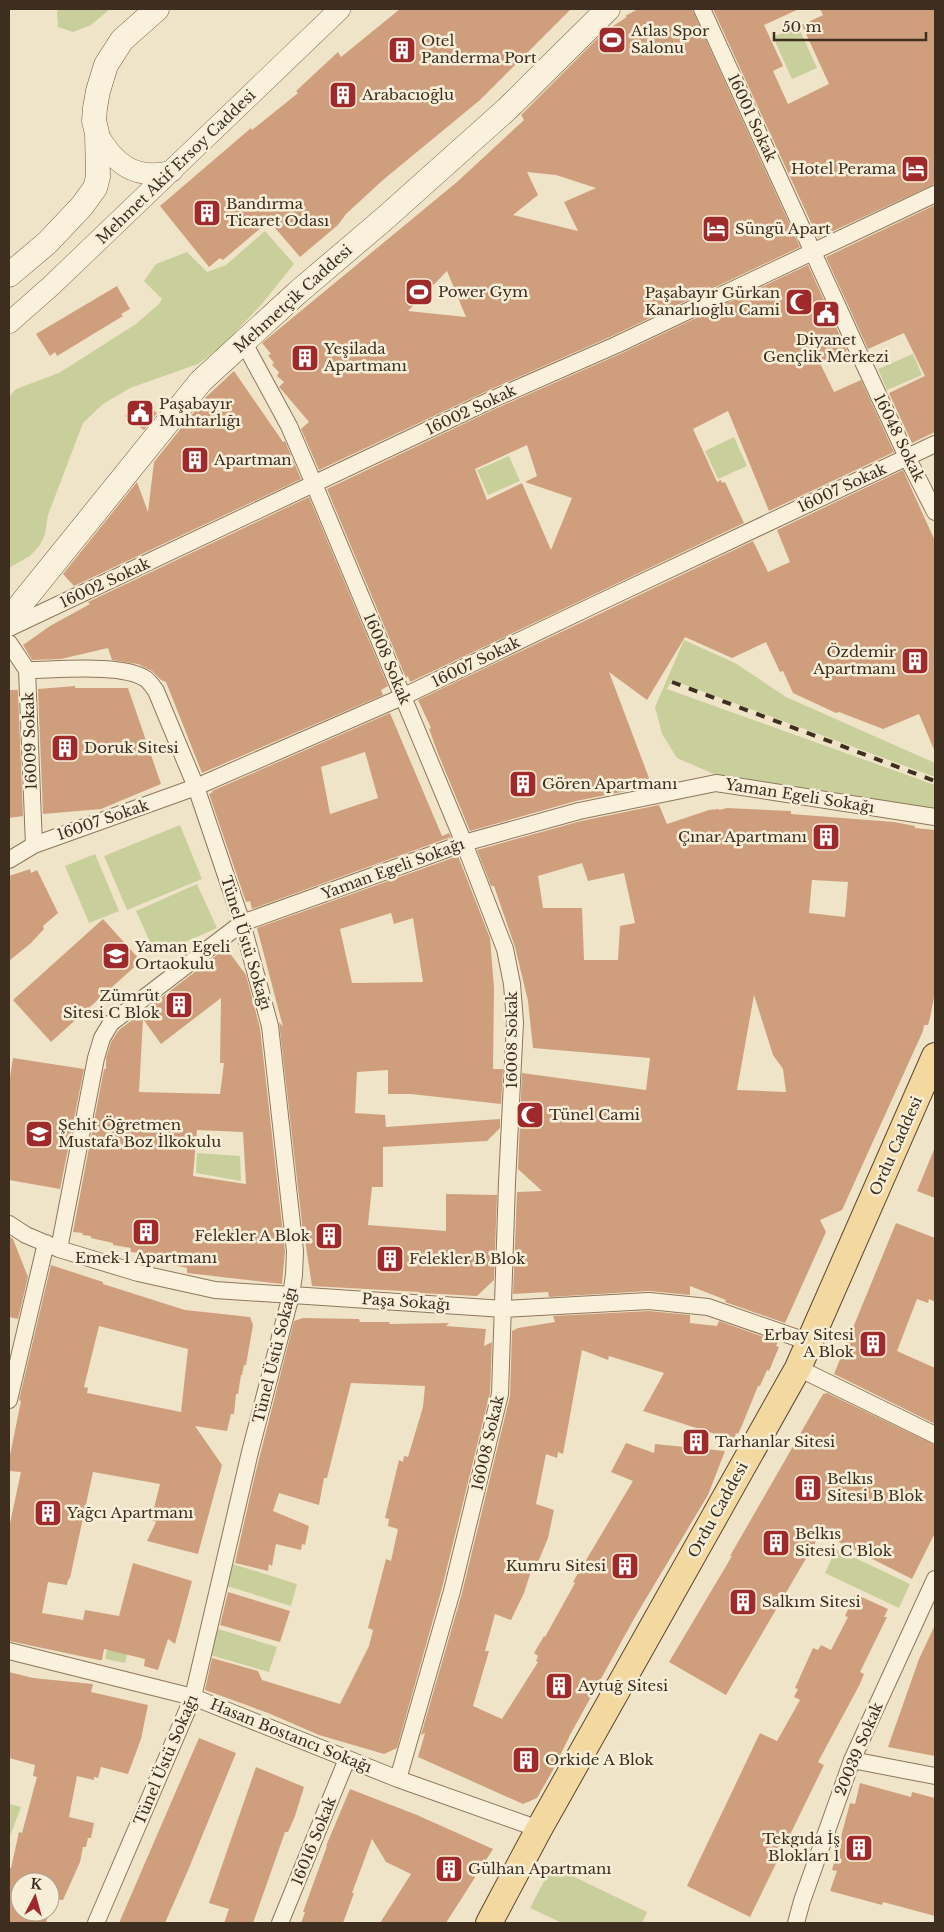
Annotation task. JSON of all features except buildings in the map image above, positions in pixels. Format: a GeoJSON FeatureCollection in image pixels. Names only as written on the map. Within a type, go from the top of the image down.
{"type":"FeatureCollection","features":[{"type":"Feature","properties":{"kind":"main road"},"geometry":{"type":"LineString","coordinates":[[9,275],[47,243],[82,206],[95,188],[98,177],[97,133],[94,121],[95,108],[106,65],[122,40],[157,9]]}},
{"type":"Feature","properties":{"kind":"main road","name":"Mehmetçik Caddesi"},"geometry":{"type":"LineString","coordinates":[[9,619],[188,395],[216,366],[507,109],[608,9]]}},
{"type":"Feature","properties":{"kind":"main road","name":"Ordu Caddesi"},"geometry":{"type":"LineString","coordinates":[[489,1923],[539,1829],[798,1368],[934,1063]]}},
{"type":"Feature","properties":{"kind":"street","name":"Mehmet Akif Ersoy Caddesi"},"geometry":{"type":"LineString","coordinates":[[9,323],[52,285],[340,9]]}},
{"type":"Feature","properties":{"kind":"street","name":"16001 Sokak"},"geometry":{"type":"LineString","coordinates":[[702,9],[864,364]]}},
{"type":"Feature","properties":{"kind":"street"},"geometry":{"type":"LineString","coordinates":[[97,133],[104,146],[114,158],[129,169],[147,175],[172,171]]}},
{"type":"Feature","properties":{"kind":"street","name":"16002 Sokak"},"geometry":{"type":"LineString","coordinates":[[9,628],[493,399],[616,345],[813,250],[935,194]]}},
{"type":"Feature","properties":{"kind":"street","name":"16008 Sokak"},"geometry":{"type":"LineString","coordinates":[[244,343],[289,426],[314,484],[464,843],[504,949],[512,984],[514,1022],[500,1394],[452,1591],[398,1779]]}},
{"type":"Feature","properties":{"kind":"street","name":"16048 Sokak"},"geometry":{"type":"LineString","coordinates":[[864,364],[935,512]]}},
{"type":"Feature","properties":{"kind":"street","name":"16007 Sokak"},"geometry":{"type":"LineString","coordinates":[[9,860],[34,845],[196,787],[402,697],[935,444]]}},
{"type":"Feature","properties":{"kind":"street","name":"16009 Sokak"},"geometry":{"type":"LineString","coordinates":[[9,643],[27,670],[34,845]]}},
{"type":"Feature","properties":{"kind":"street","name":"Tünel Üstü Sokağı"},"geometry":{"type":"LineString","coordinates":[[27,670],[96,669],[120,671],[146,679],[156,691],[196,787],[242,924],[270,1026],[295,1251],[291,1295],[250,1452],[193,1698],[96,1923]]}},
{"type":"Feature","properties":{"kind":"street","name":"Yaman Egeli Sokağı"},"geometry":{"type":"LineString","coordinates":[[9,1400],[52,1246],[102,1038],[111,1023],[242,924],[464,843],[579,811],[716,783],[935,817]]}},
{"type":"Feature","properties":{"kind":"street","name":"Paşa Sokağı"},"geometry":{"type":"LineString","coordinates":[[9,1224],[52,1246],[138,1273],[215,1290],[504,1309],[649,1301],[708,1307],[809,1342]]}},
{"type":"Feature","properties":{"kind":"street"},"geometry":{"type":"LineString","coordinates":[[798,1368],[935,1435]]}},
{"type":"Feature","properties":{"kind":"street","name":"20039 Sokak"},"geometry":{"type":"LineString","coordinates":[[796,1923],[852,1760],[935,1579]]}},
{"type":"Feature","properties":{"kind":"street","name":"Hasan Bostancı Sokağı"},"geometry":{"type":"LineString","coordinates":[[9,1651],[193,1698],[398,1779],[539,1829]]}},
{"type":"Feature","properties":{"kind":"street","name":"16016 Sokak"},"geometry":{"type":"LineString","coordinates":[[280,1923],[347,1759]]}},
{"type":"Feature","properties":{"kind":"street"},"geometry":{"type":"LineString","coordinates":[[852,1760],[935,1776]]}},
{"type":"Feature","properties":{"kind":"green space"},"geometry":{"type":"Polygon","coordinates":[[[59,9],[110,9],[91,25],[73,32],[58,27],[57,12],[59,9]]]}},
{"type":"Feature","properties":{"kind":"green space"},"geometry":{"type":"Polygon","coordinates":[[[798,26],[817,68],[792,79],[773,37],[798,26]]]}},
{"type":"Feature","properties":{"kind":"green space"},"geometry":{"type":"Polygon","coordinates":[[[265,231],[294,264],[261,305],[223,345],[198,364],[130,388],[103,404],[83,423],[48,515],[45,534],[40,545],[30,556],[9,568],[9,397],[16,389],[59,373],[136,324],[159,304],[162,299],[144,281],[156,264],[187,252],[207,272],[226,265],[265,231]]]}},
{"type":"Feature","properties":{"kind":"green space"},"geometry":{"type":"Polygon","coordinates":[[[913,354],[922,375],[887,390],[878,369],[913,354]]]}},
{"type":"Feature","properties":{"kind":"green space"},"geometry":{"type":"Polygon","coordinates":[[[734,437],[747,466],[718,479],[705,451],[734,437]]]}},
{"type":"Feature","properties":{"kind":"green space"},"geometry":{"type":"Polygon","coordinates":[[[509,456],[520,481],[488,495],[477,470],[509,456]]]}},
{"type":"Feature","properties":{"kind":"green space"},"geometry":{"type":"Polygon","coordinates":[[[684,640],[735,663],[786,697],[935,763],[935,777],[672,680],[667,689],[935,785],[935,811],[730,781],[677,758],[662,734],[655,707],[684,640]]]}},
{"type":"Feature","properties":{"kind":"green space"},"geometry":{"type":"Polygon","coordinates":[[[180,825],[202,879],[127,910],[104,856],[180,825]]]}},
{"type":"Feature","properties":{"kind":"green space"},"geometry":{"type":"Polygon","coordinates":[[[95,854],[119,911],[89,923],[65,866],[95,854]]]}},
{"type":"Feature","properties":{"kind":"green space"},"geometry":{"type":"Polygon","coordinates":[[[197,884],[217,928],[156,955],[136,911],[197,884]]]}},
{"type":"Feature","properties":{"kind":"green space"},"geometry":{"type":"Polygon","coordinates":[[[197,1153],[240,1156],[241,1181],[196,1173],[197,1153]]]}},
{"type":"Feature","properties":{"kind":"green space"},"geometry":{"type":"Polygon","coordinates":[[[836,1549],[910,1584],[899,1608],[825,1573],[836,1549]]]}},
{"type":"Feature","properties":{"kind":"green space"},"geometry":{"type":"Polygon","coordinates":[[[233,1564],[297,1584],[291,1606],[227,1586],[233,1564]]]}},
{"type":"Feature","properties":{"kind":"green space"},"geometry":{"type":"Polygon","coordinates":[[[215,1628],[277,1647],[269,1672],[207,1654],[215,1628]]]}},
{"type":"Feature","properties":{"kind":"green space"},"geometry":{"type":"Polygon","coordinates":[[[112,1629],[132,1634],[125,1663],[105,1659],[112,1629]]]}},
{"type":"Feature","properties":{"kind":"green space"},"geometry":{"type":"Polygon","coordinates":[[[9,1804],[21,1807],[9,1839],[9,1804]]]}},
{"type":"Feature","properties":{"kind":"green space"},"geometry":{"type":"Polygon","coordinates":[[[552,1866],[647,1912],[642,1923],[562,1923],[530,1908],[552,1866]]]}},
{"type":"Feature","properties":{"kind":"railway"},"geometry":{"type":"LineString","coordinates":[[672,682],[935,781]]}},
{"type":"Feature","properties":{"kind":"place","name":"Atlas Spor Salonu"},"geometry":{"type":"Point","coordinates":[612,40]}},
{"type":"Feature","properties":{"kind":"place","name":"Otel Panderma Port"},"geometry":{"type":"Point","coordinates":[402,50]}},
{"type":"Feature","properties":{"kind":"place","name":"Arabacıoğlu"},"geometry":{"type":"Point","coordinates":[343,95]}},
{"type":"Feature","properties":{"kind":"place","name":"Hotel Perama"},"geometry":{"type":"Point","coordinates":[915,169]}},
{"type":"Feature","properties":{"kind":"place","name":"Bandırma Ticaret Odası"},"geometry":{"type":"Point","coordinates":[207,213]}},
{"type":"Feature","properties":{"kind":"place","name":"Süngü Apart"},"geometry":{"type":"Point","coordinates":[716,229]}},
{"type":"Feature","properties":{"kind":"place","name":"Power Gym"},"geometry":{"type":"Point","coordinates":[419,292]}},
{"type":"Feature","properties":{"kind":"place","name":"Paşabayır Gürkan Kanarlıoğlu Cami"},"geometry":{"type":"Point","coordinates":[799,302]}},
{"type":"Feature","properties":{"kind":"place","name":"Diyanet Gençlik Merkezi"},"geometry":{"type":"Point","coordinates":[826,314]}},
{"type":"Feature","properties":{"kind":"place","name":"Yeşilada Apartmanı"},"geometry":{"type":"Point","coordinates":[305,358]}},
{"type":"Feature","properties":{"kind":"place","name":"Paşabayır Muhtarlığı"},"geometry":{"type":"Point","coordinates":[140,413]}},
{"type":"Feature","properties":{"kind":"place","name":"Apartman"},"geometry":{"type":"Point","coordinates":[195,460]}},
{"type":"Feature","properties":{"kind":"place","name":"Özdemir Apartmanı"},"geometry":{"type":"Point","coordinates":[915,661]}},
{"type":"Feature","properties":{"kind":"place","name":"Doruk Sitesi"},"geometry":{"type":"Point","coordinates":[65,748]}},
{"type":"Feature","properties":{"kind":"place","name":"Gören Apartmanı"},"geometry":{"type":"Point","coordinates":[523,784]}},
{"type":"Feature","properties":{"kind":"place","name":"Çınar Apartmanı"},"geometry":{"type":"Point","coordinates":[826,837]}},
{"type":"Feature","properties":{"kind":"place","name":"Yaman Egeli Ortaokulu"},"geometry":{"type":"Point","coordinates":[116,956]}},
{"type":"Feature","properties":{"kind":"place","name":"Zümrüt Sitesi C Blok"},"geometry":{"type":"Point","coordinates":[179,1005]}},
{"type":"Feature","properties":{"kind":"place","name":"Tünel Cami"},"geometry":{"type":"Point","coordinates":[530,1115]}},
{"type":"Feature","properties":{"kind":"place","name":"Şehit Öğretmen Mustafa Boz İlkokulu"},"geometry":{"type":"Point","coordinates":[39,1134]}},
{"type":"Feature","properties":{"kind":"place","name":"Emek 1 Apartmanı"},"geometry":{"type":"Point","coordinates":[146,1232]}},
{"type":"Feature","properties":{"kind":"place","name":"Felekler A Blok"},"geometry":{"type":"Point","coordinates":[329,1236]}},
{"type":"Feature","properties":{"kind":"place","name":"Felekler B Blok"},"geometry":{"type":"Point","coordinates":[390,1259]}},
{"type":"Feature","properties":{"kind":"place","name":"Erbay Sitesi A Blok"},"geometry":{"type":"Point","coordinates":[873,1344]}},
{"type":"Feature","properties":{"kind":"place","name":"Tarhanlar Sitesi"},"geometry":{"type":"Point","coordinates":[696,1442]}},
{"type":"Feature","properties":{"kind":"place","name":"Belkıs Sitesi B Blok"},"geometry":{"type":"Point","coordinates":[808,1488]}},
{"type":"Feature","properties":{"kind":"place","name":"Yağcı Apartmanı"},"geometry":{"type":"Point","coordinates":[48,1513]}},
{"type":"Feature","properties":{"kind":"place","name":"Belkıs Sitesi C Blok"},"geometry":{"type":"Point","coordinates":[776,1543]}},
{"type":"Feature","properties":{"kind":"place","name":"Kumru Sitesi"},"geometry":{"type":"Point","coordinates":[625,1566]}},
{"type":"Feature","properties":{"kind":"place","name":"Salkım Sitesi"},"geometry":{"type":"Point","coordinates":[743,1602]}},
{"type":"Feature","properties":{"kind":"place","name":"Aytuğ Sitesi"},"geometry":{"type":"Point","coordinates":[559,1686]}},
{"type":"Feature","properties":{"kind":"place","name":"Orkide A Blok"},"geometry":{"type":"Point","coordinates":[526,1760]}},
{"type":"Feature","properties":{"kind":"place","name":"Tekgıda İş Blokları 1"},"geometry":{"type":"Point","coordinates":[859,1848]}},
{"type":"Feature","properties":{"kind":"place","name":"Gülhan Apartmanı"},"geometry":{"type":"Point","coordinates":[449,1869]}}]}
